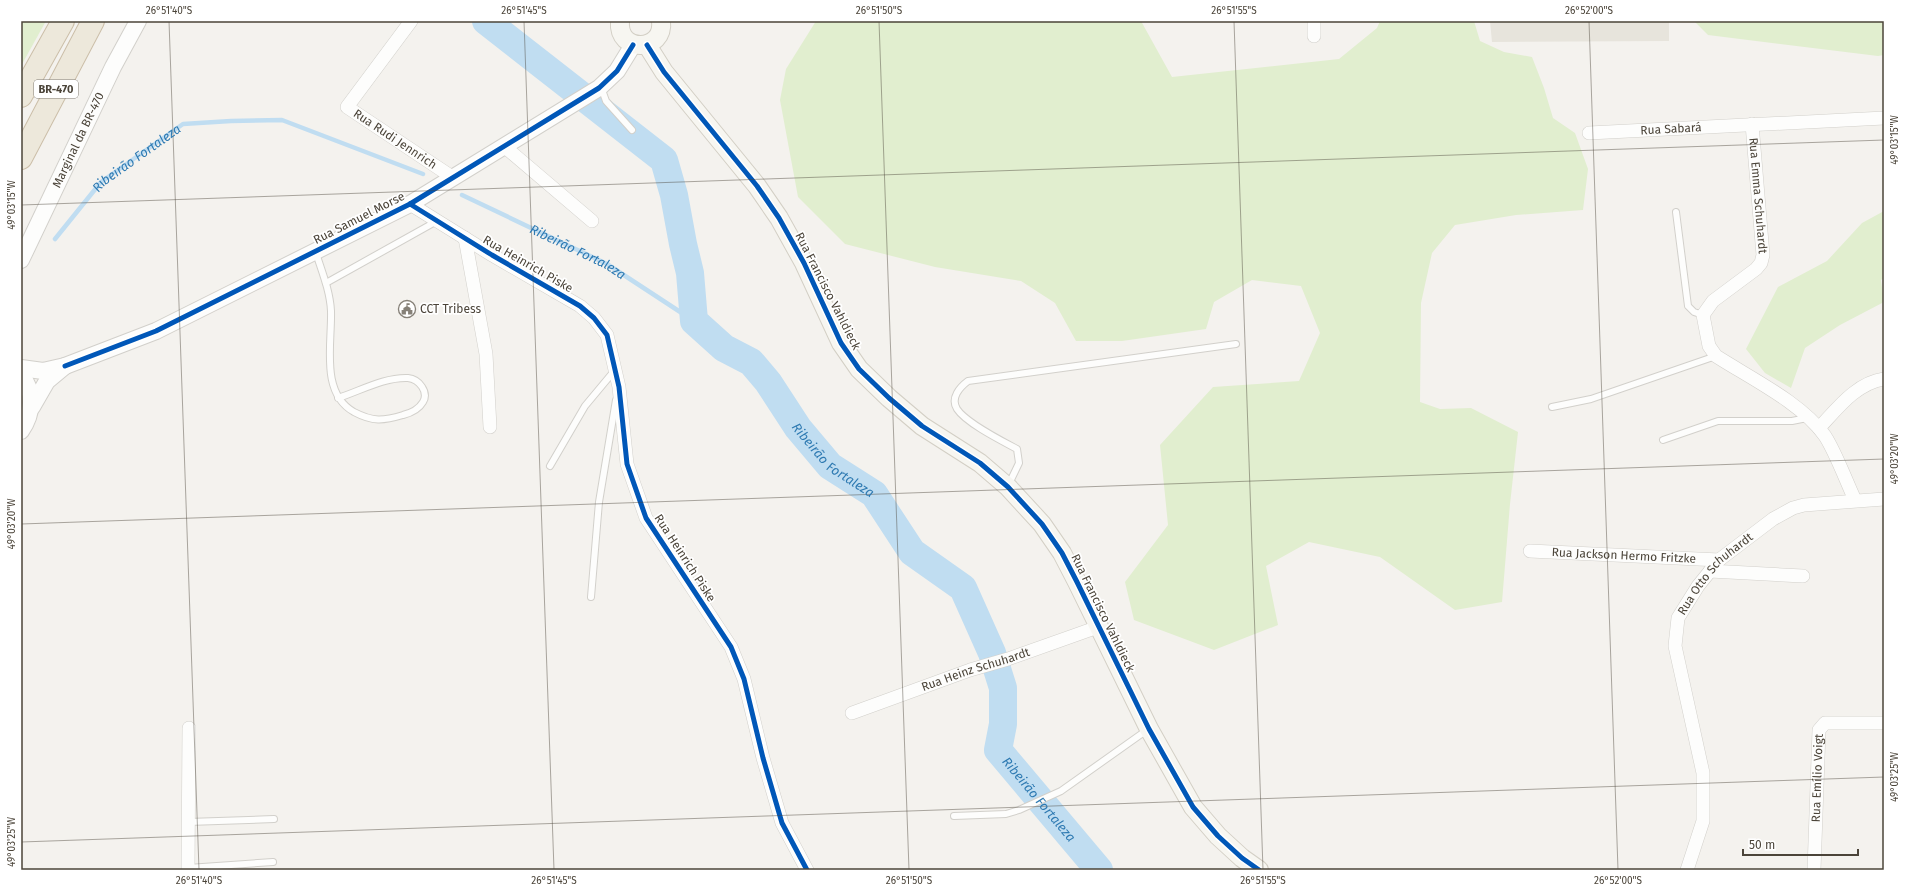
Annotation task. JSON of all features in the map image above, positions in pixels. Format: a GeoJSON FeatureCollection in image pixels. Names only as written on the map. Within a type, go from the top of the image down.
{"type":"FeatureCollection","features":[{"type":"Feature","properties":{"kind":"highway","name":"BR-470"},"geometry":{"type":"LineString","coordinates":[[21,96],[28,78],[63,21]]}},
{"type":"Feature","properties":{"kind":"highway","name":"BR-470"},"geometry":{"type":"LineString","coordinates":[[21,158],[93,21]]}},
{"type":"Feature","properties":{"kind":"main road"},"geometry":{"type":"LineString","coordinates":[[640,45],[657,37],[664,22]]}},
{"type":"Feature","properties":{"kind":"main road","name":"Rua Francisco Vahldieck"},"geometry":{"type":"LineString","coordinates":[[619,23],[621,34],[626,40],[640,45],[664,72],[757,186],[779,218],[804,263],[841,342],[859,369],[889,398],[922,426],[980,463],[1008,487],[1042,524],[1062,553],[1149,729],[1193,807],[1223,840],[1242,858],[1259,870]]}},
{"type":"Feature","properties":{"kind":"street","name":"Marginal da BR-470"},"geometry":{"type":"LineString","coordinates":[[21,260],[113,67],[138,21]]}},
{"type":"Feature","properties":{"kind":"street","name":"Rua Rudi Jennrich"},"geometry":{"type":"LineString","coordinates":[[412,21],[347,107],[452,177]]}},
{"type":"Feature","properties":{"kind":"street"},"geometry":{"type":"LineString","coordinates":[[1314,21],[1314,36]]}},
{"type":"Feature","properties":{"kind":"street","name":"Rua Samuel Morse"},"geometry":{"type":"LineString","coordinates":[[21,368],[43,371],[65,366],[156,331],[410,204],[452,177],[505,147],[600,87],[618,71],[640,45]]}},
{"type":"Feature","properties":{"kind":"street","name":"Rua Emma Schuhardt"},"geometry":{"type":"LineString","coordinates":[[1703,315],[1713,301],[1756,269],[1761,263],[1763,255],[1752,124],[1884,118]]}},
{"type":"Feature","properties":{"kind":"street","name":"Rua Sabará"},"geometry":{"type":"LineString","coordinates":[[1589,133],[1752,124]]}},
{"type":"Feature","properties":{"kind":"street"},"geometry":{"type":"LineString","coordinates":[[505,147],[592,221]]}},
{"type":"Feature","properties":{"kind":"street","name":"Rua Heinrich Piske"},"geometry":{"type":"LineString","coordinates":[[410,204],[580,306],[594,318],[606,335],[619,387],[627,464],[646,518],[731,647],[744,679],[782,823],[807,870]]}},
{"type":"Feature","properties":{"kind":"street"},"geometry":{"type":"LineString","coordinates":[[465,238],[486,354],[490,427]]}},
{"type":"Feature","properties":{"kind":"street"},"geometry":{"type":"LineString","coordinates":[[1703,315],[1709,346],[1716,356],[1773,392],[1809,418],[1819,428],[1826,438],[1855,500]]}},
{"type":"Feature","properties":{"kind":"street","name":"Rua Samuel Morse"},"geometry":{"type":"LineString","coordinates":[[21,430],[27,422],[32,406],[47,381],[65,366]]}},
{"type":"Feature","properties":{"kind":"street"},"geometry":{"type":"LineString","coordinates":[[21,375],[30,391],[32,406]]}},
{"type":"Feature","properties":{"kind":"street"},"geometry":{"type":"LineString","coordinates":[[1819,428],[1859,389],[1868,383],[1884,379]]}},
{"type":"Feature","properties":{"kind":"street","name":"Rua Otto Schuhardt"},"geometry":{"type":"LineString","coordinates":[[1687,870],[1703,821],[1704,773],[1675,646],[1678,618],[1698,586],[1718,560],[1773,519],[1793,508],[1816,503],[1884,499]]}},
{"type":"Feature","properties":{"kind":"street","name":"Rua Jackson Hermo Fritzke"},"geometry":{"type":"LineString","coordinates":[[1530,551],[1718,560]]}},
{"type":"Feature","properties":{"kind":"street"},"geometry":{"type":"LineString","coordinates":[[1710,571],[1803,576]]}},
{"type":"Feature","properties":{"kind":"street","name":"Rua Heinz Schuhardt"},"geometry":{"type":"LineString","coordinates":[[852,713],[970,670],[1008,659],[1098,627]]}},
{"type":"Feature","properties":{"kind":"street","name":"Rua Emílio Voigt"},"geometry":{"type":"LineString","coordinates":[[1814,870],[1819,730],[1825,723],[1884,723]]}},
{"type":"Feature","properties":{"kind":"street"},"geometry":{"type":"LineString","coordinates":[[188,869],[189,728]]}},
{"type":"Feature","properties":{"kind":"lane"},"geometry":{"type":"LineString","coordinates":[[600,87],[608,104],[632,130]]}},
{"type":"Feature","properties":{"kind":"lane"},"geometry":{"type":"LineString","coordinates":[[1676,212],[1688,306],[1694,312],[1703,315]]}},
{"type":"Feature","properties":{"kind":"lane"},"geometry":{"type":"LineString","coordinates":[[326,284],[437,221]]}},
{"type":"Feature","properties":{"kind":"lane"},"geometry":{"type":"LineString","coordinates":[[315,251],[326,284],[331,310],[330,352],[333,385],[338,398],[348,408],[366,418],[385,421],[409,414],[418,408],[424,401],[422,385],[417,381],[407,378],[372,385],[338,398]]}},
{"type":"Feature","properties":{"kind":"lane"},"geometry":{"type":"LineString","coordinates":[[1008,487],[1019,463],[1017,449],[978,427],[957,409],[955,399],[959,387],[968,381],[1236,344]]}},
{"type":"Feature","properties":{"kind":"lane"},"geometry":{"type":"LineString","coordinates":[[1552,407],[1590,399],[1716,356]]}},
{"type":"Feature","properties":{"kind":"lane"},"geometry":{"type":"LineString","coordinates":[[550,466],[585,406],[615,370]]}},
{"type":"Feature","properties":{"kind":"lane"},"geometry":{"type":"LineString","coordinates":[[591,597],[599,502],[619,387]]}},
{"type":"Feature","properties":{"kind":"lane"},"geometry":{"type":"LineString","coordinates":[[1663,440],[1718,421],[1792,421],[1809,418]]}},
{"type":"Feature","properties":{"kind":"lane"},"geometry":{"type":"LineString","coordinates":[[954,816],[1006,814],[1019,810],[1061,791],[1149,729]]}},
{"type":"Feature","properties":{"kind":"lane"},"geometry":{"type":"LineString","coordinates":[[188,822],[274,819]]}},
{"type":"Feature","properties":{"kind":"lane"},"geometry":{"type":"LineString","coordinates":[[188,869],[273,862]]}},
{"type":"Feature","properties":{"kind":"shaded area"},"geometry":{"type":"Polygon","coordinates":[[[1490,21],[1669,21],[1669,41],[1492,42],[1490,21]]]}},
{"type":"Feature","properties":{"kind":"green space"},"geometry":{"type":"Polygon","coordinates":[[[21,21],[46,21],[21,66],[21,21]]]}},
{"type":"Feature","properties":{"kind":"green space"},"geometry":{"type":"Polygon","coordinates":[[[816,21],[1141,21],[1172,77],[1339,59],[1377,28],[1380,21],[1474,21],[1480,41],[1504,52],[1532,57],[1544,88],[1553,118],[1575,133],[1588,169],[1583,210],[1516,215],[1455,225],[1432,253],[1421,303],[1420,402],[1440,409],[1471,408],[1518,432],[1510,504],[1502,602],[1455,610],[1380,557],[1309,542],[1266,566],[1278,625],[1214,650],[1134,620],[1125,582],[1168,525],[1160,445],[1213,387],[1299,381],[1320,333],[1301,286],[1252,280],[1214,302],[1206,329],[1122,341],[1076,341],[1055,303],[1021,281],[935,267],[845,244],[798,197],[780,100],[786,69],[816,21]]]}},
{"type":"Feature","properties":{"kind":"green space"},"geometry":{"type":"Polygon","coordinates":[[[1694,21],[1880,21],[1884,22],[1884,55],[1878,56],[1708,35],[1694,21]]]}},
{"type":"Feature","properties":{"kind":"green space"},"geometry":{"type":"Polygon","coordinates":[[[1884,211],[1884,278],[1881,280],[1884,302],[1840,325],[1805,348],[1791,388],[1765,373],[1746,349],[1778,287],[1827,261],[1862,223],[1884,211]]]}},
{"type":"Feature","properties":{"kind":"waterway","name":"Ribeirão Fortaleza"},"geometry":{"type":"LineString","coordinates":[[486,21],[664,160],[674,195],[690,273],[694,321],[724,348],[751,362],[768,382],[798,428],[830,466],[874,494],[912,552],[963,588],[992,653],[1003,688],[1003,724],[998,750],[1099,870]]}},
{"type":"Feature","properties":{"kind":"waterway","name":"Ribeirão Fortaleza"},"geometry":{"type":"LineString","coordinates":[[55,239],[101,182],[183,124],[282,120],[423,174]]}},
{"type":"Feature","properties":{"kind":"waterway","name":"Ribeirão Fortaleza"},"geometry":{"type":"LineString","coordinates":[[462,195],[607,264],[694,321]]}},
{"type":"Feature","properties":{"kind":"cycle path"},"geometry":{"type":"LineString","coordinates":[[65,366],[156,331],[410,204],[599,88],[617,71],[633,45]]}},
{"type":"Feature","properties":{"kind":"cycle path"},"geometry":{"type":"LineString","coordinates":[[647,45],[664,72],[757,186],[779,218],[804,263],[841,343],[859,369],[889,398],[922,426],[980,463],[1008,487],[1042,524],[1062,553],[1149,729],[1193,807],[1218,836],[1242,858],[1259,870]]}},
{"type":"Feature","properties":{"kind":"cycle path"},"geometry":{"type":"LineString","coordinates":[[410,204],[492,255],[580,306],[594,318],[607,335],[619,387],[627,464],[646,518],[731,647],[744,679],[763,758],[782,823],[807,870]]}},
{"type":"Feature","properties":{"kind":"place","name":"CCT Tribess"},"geometry":{"type":"Point","coordinates":[407,309]}}]}
